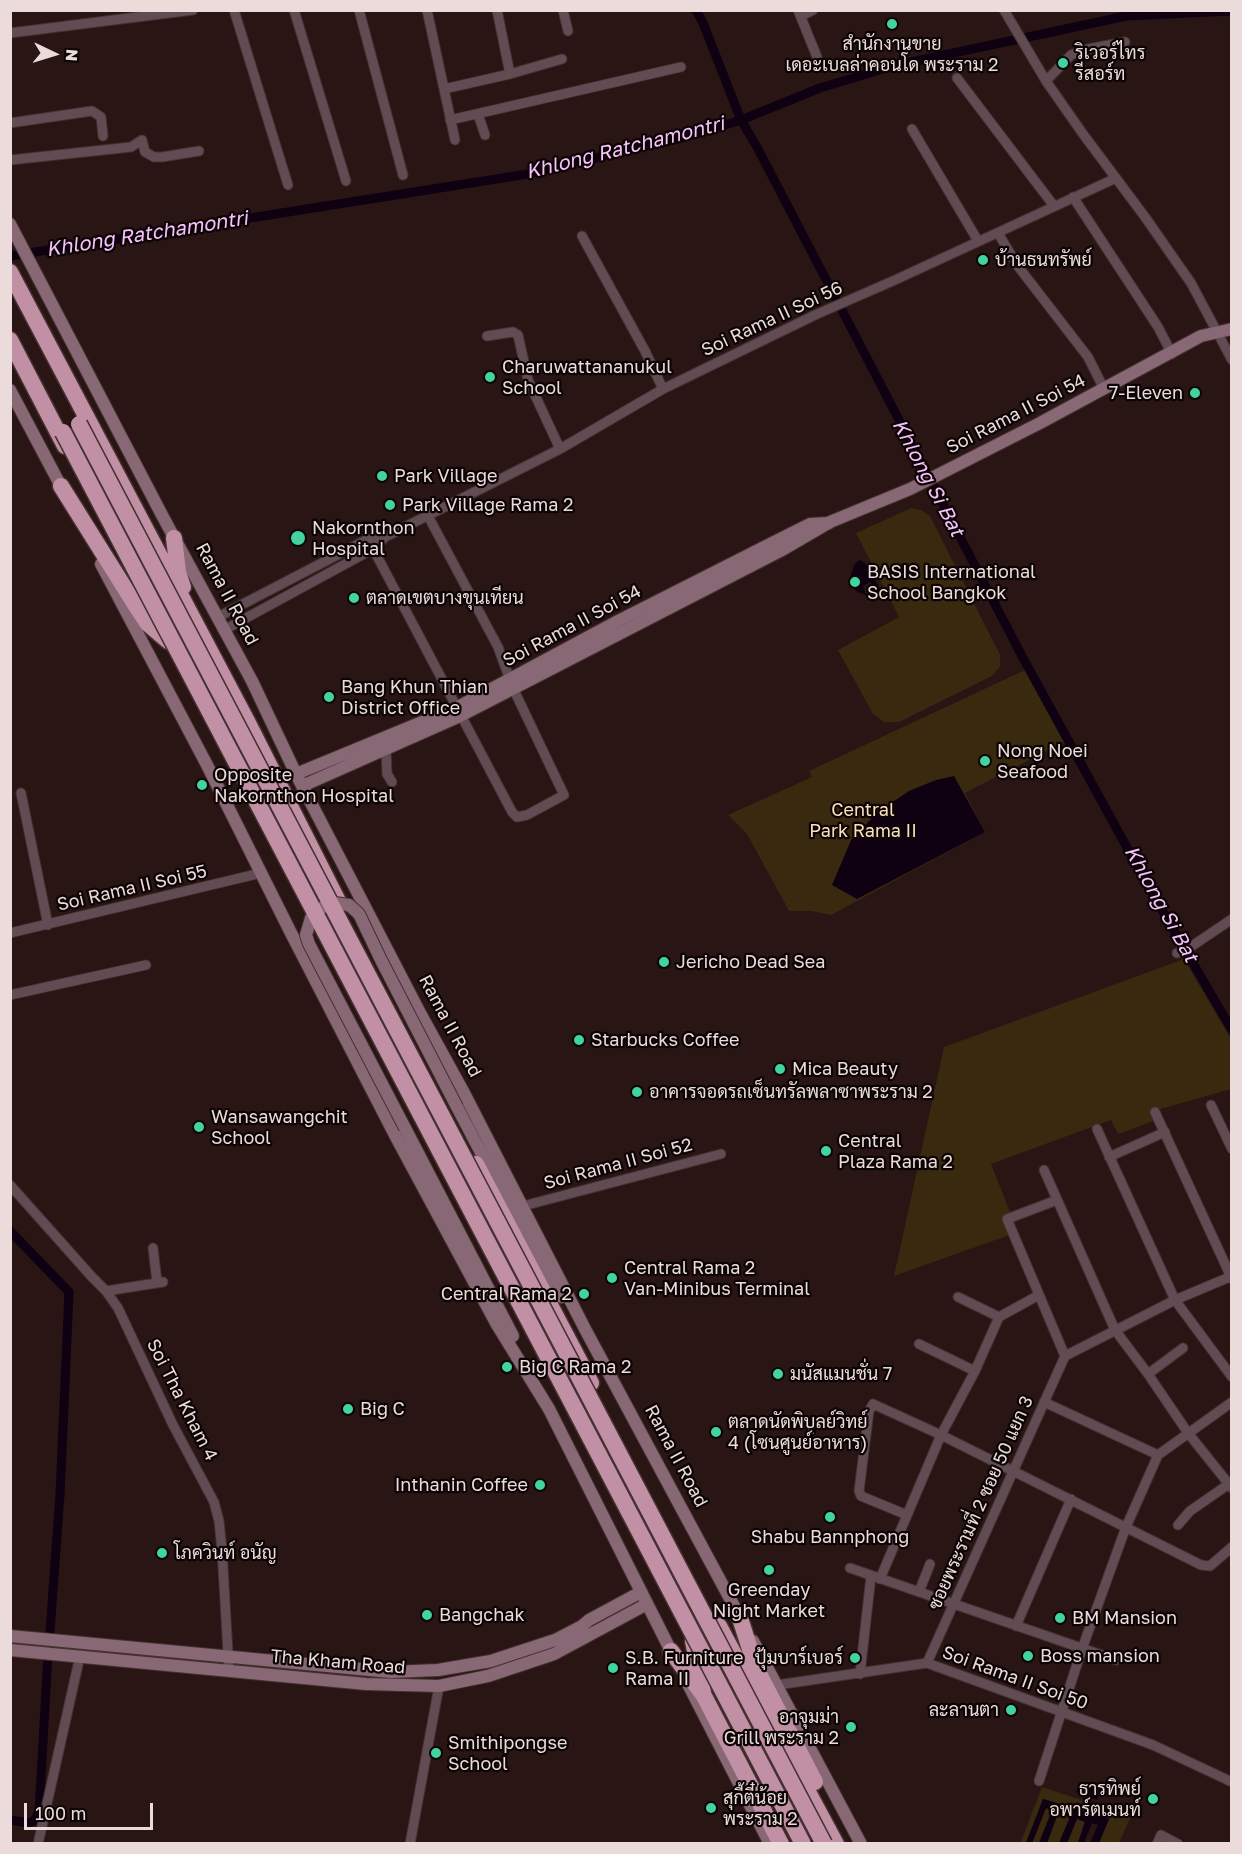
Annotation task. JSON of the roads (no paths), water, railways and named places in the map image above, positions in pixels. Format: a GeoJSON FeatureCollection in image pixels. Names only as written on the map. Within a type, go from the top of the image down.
{"type":"FeatureCollection","features":[{"type":"Feature","properties":{"kind":"highway"},"geometry":{"type":"LineString","coordinates":[[10,272],[248,723],[347,920],[836,1844]]}},
{"type":"Feature","properties":{"kind":"highway"},"geometry":{"type":"LineString","coordinates":[[10,340],[801,1844]]}},
{"type":"Feature","properties":{"kind":"highway"},"geometry":{"type":"LineString","coordinates":[[79,424],[824,1844]]}},
{"type":"Feature","properties":{"kind":"highway"},"geometry":{"type":"LineString","coordinates":[[63,432],[801,1844]]}},
{"type":"Feature","properties":{"kind":"highway"},"geometry":{"type":"LineString","coordinates":[[61,486],[148,624],[168,641]]}},
{"type":"Feature","properties":{"kind":"highway"},"geometry":{"type":"LineString","coordinates":[[174,538],[178,572],[193,621]]}},
{"type":"Feature","properties":{"kind":"highway"},"geometry":{"type":"LineString","coordinates":[[739,1615],[756,1668],[848,1844]]}},
{"type":"Feature","properties":{"kind":"highway"},"geometry":{"type":"LineString","coordinates":[[719,1626],[756,1668]]}},
{"type":"Feature","properties":{"kind":"highway"},"geometry":{"type":"LineString","coordinates":[[693,1641],[704,1696]]}},
{"type":"Feature","properties":{"kind":"highway"},"geometry":{"type":"LineString","coordinates":[[671,1651],[704,1696],[781,1844]]}},
{"type":"Feature","properties":{"kind":"main road","name":"Rama II Road"},"geometry":{"type":"LineString","coordinates":[[10,224],[174,538],[218,617],[302,786],[523,1206],[585,1329],[861,1844]]}},
{"type":"Feature","properties":{"kind":"main road","name":"Soi Rama II Soi 54"},"geometry":{"type":"LineString","coordinates":[[302,786],[458,712],[693,589],[810,524],[830,522],[910,489],[1172,354],[1201,336],[1232,329]]}},
{"type":"Feature","properties":{"kind":"main road"},"geometry":{"type":"LineString","coordinates":[[10,390],[207,765],[443,1227],[496,1323],[535,1384],[580,1468],[770,1844]]}},
{"type":"Feature","properties":{"kind":"main road","name":"Soi Rama II Soi 54"},"geometry":{"type":"LineString","coordinates":[[296,774],[458,712]]}},
{"type":"Feature","properties":{"kind":"main road"},"geometry":{"type":"LineString","coordinates":[[535,1384],[516,1340],[309,944],[306,935],[310,918],[315,912],[328,904],[335,903],[349,905],[359,914],[457,1107],[548,1277],[585,1329]]}},
{"type":"Feature","properties":{"kind":"main road","name":"Tha Kham Road"},"geometry":{"type":"LineString","coordinates":[[585,1632],[589,1620],[641,1592]]}},
{"type":"Feature","properties":{"kind":"main road","name":"Tha Kham Road"},"geometry":{"type":"LineString","coordinates":[[10,1636],[54,1639],[366,1684],[438,1686],[489,1676],[554,1654],[585,1632],[647,1604]]}},
{"type":"Feature","properties":{"kind":"main road","name":"Tha Kham Road"},"geometry":{"type":"LineString","coordinates":[[10,1650],[80,1656],[391,1672],[438,1670],[472,1665],[525,1652],[568,1635],[585,1632]]}},
{"type":"Feature","properties":{"kind":"street"},"geometry":{"type":"LineString","coordinates":[[10,33],[193,10]]}},
{"type":"Feature","properties":{"kind":"street"},"geometry":{"type":"LineString","coordinates":[[234,10],[288,185]]}},
{"type":"Feature","properties":{"kind":"street"},"geometry":{"type":"LineString","coordinates":[[294,10],[346,181]]}},
{"type":"Feature","properties":{"kind":"street"},"geometry":{"type":"LineString","coordinates":[[359,10],[403,175]]}},
{"type":"Feature","properties":{"kind":"street"},"geometry":{"type":"LineString","coordinates":[[427,10],[455,141]]}},
{"type":"Feature","properties":{"kind":"street"},"geometry":{"type":"LineString","coordinates":[[496,10],[510,74]]}},
{"type":"Feature","properties":{"kind":"street"},"geometry":{"type":"LineString","coordinates":[[563,10],[568,31]]}},
{"type":"Feature","properties":{"kind":"street"},"geometry":{"type":"LineString","coordinates":[[813,10],[800,13],[817,57]]}},
{"type":"Feature","properties":{"kind":"street"},"geometry":{"type":"LineString","coordinates":[[1004,10],[1046,81],[1191,283],[1216,334],[1232,360]]}},
{"type":"Feature","properties":{"kind":"street"},"geometry":{"type":"LineString","coordinates":[[1046,81],[1071,56],[1083,50],[1125,42]]}},
{"type":"Feature","properties":{"kind":"street"},"geometry":{"type":"LineString","coordinates":[[444,89],[562,59]]}},
{"type":"Feature","properties":{"kind":"street"},"geometry":{"type":"LineString","coordinates":[[450,120],[681,67]]}},
{"type":"Feature","properties":{"kind":"street"},"geometry":{"type":"LineString","coordinates":[[957,78],[1054,206]]}},
{"type":"Feature","properties":{"kind":"street"},"geometry":{"type":"LineString","coordinates":[[10,123],[92,111],[101,117],[103,136]]}},
{"type":"Feature","properties":{"kind":"street"},"geometry":{"type":"LineString","coordinates":[[478,114],[485,135]]}},
{"type":"Feature","properties":{"kind":"street"},"geometry":{"type":"LineString","coordinates":[[912,129],[978,241]]}},
{"type":"Feature","properties":{"kind":"street"},"geometry":{"type":"LineString","coordinates":[[10,160],[131,147],[142,140],[145,152],[154,157],[162,158],[199,151]]}},
{"type":"Feature","properties":{"kind":"street","name":"Soi Rama II Soi 56"},"geometry":{"type":"LineString","coordinates":[[224,630],[373,549],[385,537],[560,449],[663,389],[815,315],[1116,178]]}},
{"type":"Feature","properties":{"kind":"street"},"geometry":{"type":"LineString","coordinates":[[1074,197],[1158,327],[1172,354]]}},
{"type":"Feature","properties":{"kind":"street"},"geometry":{"type":"LineString","coordinates":[[998,233],[1017,265],[1088,357],[1104,389]]}},
{"type":"Feature","properties":{"kind":"street"},"geometry":{"type":"LineString","coordinates":[[582,236],[608,281],[663,389]]}},
{"type":"Feature","properties":{"kind":"street"},"geometry":{"type":"LineString","coordinates":[[487,336],[513,332],[518,335],[528,380],[560,449]]}},
{"type":"Feature","properties":{"kind":"street"},"geometry":{"type":"LineString","coordinates":[[368,539],[512,812],[517,817],[527,815],[564,795],[512,683],[498,647],[427,514]]}},
{"type":"Feature","properties":{"kind":"street","name":"Soi Rama II Soi 56"},"geometry":{"type":"LineString","coordinates":[[218,617],[368,539],[385,537]]}},
{"type":"Feature","properties":{"kind":"street"},"geometry":{"type":"LineString","coordinates":[[386,748],[387,774],[392,782]]}},
{"type":"Feature","properties":{"kind":"street"},"geometry":{"type":"LineString","coordinates":[[21,793],[48,925]]}},
{"type":"Feature","properties":{"kind":"street","name":"Soi Rama II Soi 55"},"geometry":{"type":"LineString","coordinates":[[10,933],[261,873]]}},
{"type":"Feature","properties":{"kind":"street"},"geometry":{"type":"LineString","coordinates":[[1177,953],[1192,946],[1232,919]]}},
{"type":"Feature","properties":{"kind":"street"},"geometry":{"type":"LineString","coordinates":[[10,995],[146,965]]}},
{"type":"Feature","properties":{"kind":"street"},"geometry":{"type":"LineString","coordinates":[[1211,1105],[1232,1149]]}},
{"type":"Feature","properties":{"kind":"street"},"geometry":{"type":"LineString","coordinates":[[1057,1200],[1007,1219],[1065,1356],[1175,1300],[1231,1277],[1155,1112]]}},
{"type":"Feature","properties":{"kind":"street"},"geometry":{"type":"LineString","coordinates":[[1222,1125],[1232,1121]]}},
{"type":"Feature","properties":{"kind":"street"},"geometry":{"type":"LineString","coordinates":[[1096,1128],[1175,1300],[1232,1377]]}},
{"type":"Feature","properties":{"kind":"street"},"geometry":{"type":"LineString","coordinates":[[1109,1157],[1165,1132]]}},
{"type":"Feature","properties":{"kind":"street","name":"Soi Rama II Soi 52"},"geometry":{"type":"LineString","coordinates":[[523,1206],[721,1154]]}},
{"type":"Feature","properties":{"kind":"street"},"geometry":{"type":"LineString","coordinates":[[1044,1170],[1115,1330],[1188,1433],[1230,1486],[1190,1512],[1178,1525]]}},
{"type":"Feature","properties":{"kind":"street","name":"Soi Tha Kham 4"},"geometry":{"type":"LineString","coordinates":[[10,1185],[106,1291],[118,1308],[173,1425],[214,1503],[221,1536],[229,1664]]}},
{"type":"Feature","properties":{"kind":"street"},"geometry":{"type":"LineString","coordinates":[[106,1291],[160,1282],[153,1248]]}},
{"type":"Feature","properties":{"kind":"street"},"geometry":{"type":"LineString","coordinates":[[860,1674],[876,1577],[907,1515],[941,1435],[975,1371],[999,1317],[1039,1295]]}},
{"type":"Feature","properties":{"kind":"street"},"geometry":{"type":"LineString","coordinates":[[958,1297],[999,1317]]}},
{"type":"Feature","properties":{"kind":"street"},"geometry":{"type":"LineString","coordinates":[[919,1344],[975,1371]]}},
{"type":"Feature","properties":{"kind":"street"},"geometry":{"type":"LineString","coordinates":[[1148,1374],[1183,1348]]}},
{"type":"Feature","properties":{"kind":"street","name":"ซอยพระรามที่ 2 ซอย 50 แยก 3"},"geometry":{"type":"LineString","coordinates":[[927,1663],[1065,1356]]}},
{"type":"Feature","properties":{"kind":"street"},"geometry":{"type":"LineString","coordinates":[[1044,1402],[1158,1455]]}},
{"type":"Feature","properties":{"kind":"street"},"geometry":{"type":"LineString","coordinates":[[1039,1780],[1082,1649],[1126,1527],[1158,1455],[1232,1402]]}},
{"type":"Feature","properties":{"kind":"street"},"geometry":{"type":"LineString","coordinates":[[907,1515],[861,1496],[859,1491],[870,1408],[876,1404],[1206,1566],[1214,1563],[1232,1547]]}},
{"type":"Feature","properties":{"kind":"street"},"geometry":{"type":"LineString","coordinates":[[1016,1626],[1071,1499]]}},
{"type":"Feature","properties":{"kind":"street"},"geometry":{"type":"LineString","coordinates":[[919,1593],[930,1564]]}},
{"type":"Feature","properties":{"kind":"street"},"geometry":{"type":"LineString","coordinates":[[850,1568],[1116,1660]]}},
{"type":"Feature","properties":{"kind":"street"},"geometry":{"type":"LineString","coordinates":[[38,1844],[80,1656]]}},
{"type":"Feature","properties":{"kind":"street","name":"Soi Rama II Soi 50"},"geometry":{"type":"LineString","coordinates":[[777,1685],[927,1663],[1153,1745],[1232,1782]]}},
{"type":"Feature","properties":{"kind":"street"},"geometry":{"type":"LineString","coordinates":[[410,1844],[438,1686]]}},
{"type":"Feature","properties":{"kind":"street"},"geometry":{"type":"LineString","coordinates":[[1157,1844],[1161,1835],[1178,1844]]}},
{"type":"Feature","properties":{"kind":"waterway","name":"Khlong Si Bat"},"geometry":{"type":"LineString","coordinates":[[696,10],[741,120],[1023,658],[1152,893],[1232,1030]]}},
{"type":"Feature","properties":{"kind":"waterway","name":"Khlong Ratchamontri"},"geometry":{"type":"LineString","coordinates":[[10,256],[528,174],[689,136],[741,120],[820,88],[893,66],[1126,16],[1232,11]]}},
{"type":"Feature","properties":{"kind":"waterway"},"geometry":{"type":"LineString","coordinates":[[10,1231],[69,1292],[60,1495],[39,1812],[34,1821],[28,1823],[10,1820]]}},
{"type":"Feature","properties":{"kind":"place","name":"สำนักงานขาย เดอะเบลล่าคอนโด พระราม 2"},"geometry":{"type":"Point","coordinates":[892,24]}},
{"type":"Feature","properties":{"kind":"place","name":"ริเวอร์ไทร รีสอร์ท"},"geometry":{"type":"Point","coordinates":[1063,63]}},
{"type":"Feature","properties":{"kind":"place","name":"บ้านธนทรัพย์"},"geometry":{"type":"Point","coordinates":[983,260]}},
{"type":"Feature","properties":{"kind":"place","name":"Charuwattananukul School"},"geometry":{"type":"Point","coordinates":[490,377]}},
{"type":"Feature","properties":{"kind":"place","name":"7-Eleven"},"geometry":{"type":"Point","coordinates":[1195,393]}},
{"type":"Feature","properties":{"kind":"place","name":"Park Village"},"geometry":{"type":"Point","coordinates":[382,476]}},
{"type":"Feature","properties":{"kind":"place","name":"Park Village Rama 2"},"geometry":{"type":"Point","coordinates":[390,505]}},
{"type":"Feature","properties":{"kind":"place","name":"Nakornthon Hospital"},"geometry":{"type":"Point","coordinates":[298,538]}},
{"type":"Feature","properties":{"kind":"place","name":"BASIS International School Bangkok"},"geometry":{"type":"Point","coordinates":[855,582]}},
{"type":"Feature","properties":{"kind":"place","name":"ตลาดเขตบางขุนเทียน"},"geometry":{"type":"Point","coordinates":[354,598]}},
{"type":"Feature","properties":{"kind":"place","name":"Bang Khun Thian District Office"},"geometry":{"type":"Point","coordinates":[329,697]}},
{"type":"Feature","properties":{"kind":"place","name":"Nong Noei Seafood"},"geometry":{"type":"Point","coordinates":[985,761]}},
{"type":"Feature","properties":{"kind":"place","name":"Opposite Nakornthon Hospital"},"geometry":{"type":"Point","coordinates":[202,785]}},
{"type":"Feature","properties":{"kind":"place","name":"Jericho Dead Sea"},"geometry":{"type":"Point","coordinates":[664,962]}},
{"type":"Feature","properties":{"kind":"place","name":"Starbucks Coffee"},"geometry":{"type":"Point","coordinates":[579,1040]}},
{"type":"Feature","properties":{"kind":"place","name":"Mica Beauty"},"geometry":{"type":"Point","coordinates":[780,1069]}},
{"type":"Feature","properties":{"kind":"place","name":"อาคารจอดรถเซ็นทรัลพลาซาพระราม 2"},"geometry":{"type":"Point","coordinates":[637,1092]}},
{"type":"Feature","properties":{"kind":"place","name":"Wansawangchit School"},"geometry":{"type":"Point","coordinates":[199,1127]}},
{"type":"Feature","properties":{"kind":"place","name":"Central Plaza Rama 2"},"geometry":{"type":"Point","coordinates":[826,1151]}},
{"type":"Feature","properties":{"kind":"place","name":"Central Rama 2 Van-Minibus Terminal"},"geometry":{"type":"Point","coordinates":[612,1278]}},
{"type":"Feature","properties":{"kind":"place","name":"Central Rama 2"},"geometry":{"type":"Point","coordinates":[584,1294]}},
{"type":"Feature","properties":{"kind":"place","name":"Big C Rama 2"},"geometry":{"type":"Point","coordinates":[507,1367]}},
{"type":"Feature","properties":{"kind":"place","name":"มนัสแมนชั่น 7"},"geometry":{"type":"Point","coordinates":[778,1374]}},
{"type":"Feature","properties":{"kind":"place","name":"Big C"},"geometry":{"type":"Point","coordinates":[348,1409]}},
{"type":"Feature","properties":{"kind":"place","name":"ตลาดนัดพิบูลย์วิทย์ 4 (โซนศูนย์อาหาร)"},"geometry":{"type":"Point","coordinates":[716,1432]}},
{"type":"Feature","properties":{"kind":"place","name":"Inthanin Coffee"},"geometry":{"type":"Point","coordinates":[540,1485]}},
{"type":"Feature","properties":{"kind":"place","name":"Shabu Bannphong"},"geometry":{"type":"Point","coordinates":[830,1517]}},
{"type":"Feature","properties":{"kind":"place","name":"โภควินท์ อนัญ"},"geometry":{"type":"Point","coordinates":[162,1553]}},
{"type":"Feature","properties":{"kind":"place","name":"Greenday Night Market"},"geometry":{"type":"Point","coordinates":[769,1570]}},
{"type":"Feature","properties":{"kind":"place","name":"Bangchak"},"geometry":{"type":"Point","coordinates":[427,1615]}},
{"type":"Feature","properties":{"kind":"place","name":"BM Mansion"},"geometry":{"type":"Point","coordinates":[1060,1618]}},
{"type":"Feature","properties":{"kind":"place","name":"Boss mansion"},"geometry":{"type":"Point","coordinates":[1028,1656]}},
{"type":"Feature","properties":{"kind":"place","name":"ปุ้มบาร์เบอร์"},"geometry":{"type":"Point","coordinates":[855,1658]}},
{"type":"Feature","properties":{"kind":"place","name":"S.B. Furniture Rama II"},"geometry":{"type":"Point","coordinates":[613,1668]}},
{"type":"Feature","properties":{"kind":"place","name":"ละลานตา"},"geometry":{"type":"Point","coordinates":[1011,1710]}},
{"type":"Feature","properties":{"kind":"place","name":"อาจุมม่า Grill พระราม 2"},"geometry":{"type":"Point","coordinates":[851,1727]}},
{"type":"Feature","properties":{"kind":"place","name":"Smithipongse School"},"geometry":{"type":"Point","coordinates":[436,1753]}},
{"type":"Feature","properties":{"kind":"place","name":"ธารทิพย์ อพาร์ตเมนท์"},"geometry":{"type":"Point","coordinates":[1153,1799]}},
{"type":"Feature","properties":{"kind":"place","name":"สุกี้ตี๋น้อย พระราม 2"},"geometry":{"type":"Point","coordinates":[711,1808]}},
{"type":"Feature","properties":{"kind":"park label","name":"Central Park Rama II"},"geometry":{"type":"Point","coordinates":[863,820]}}]}
